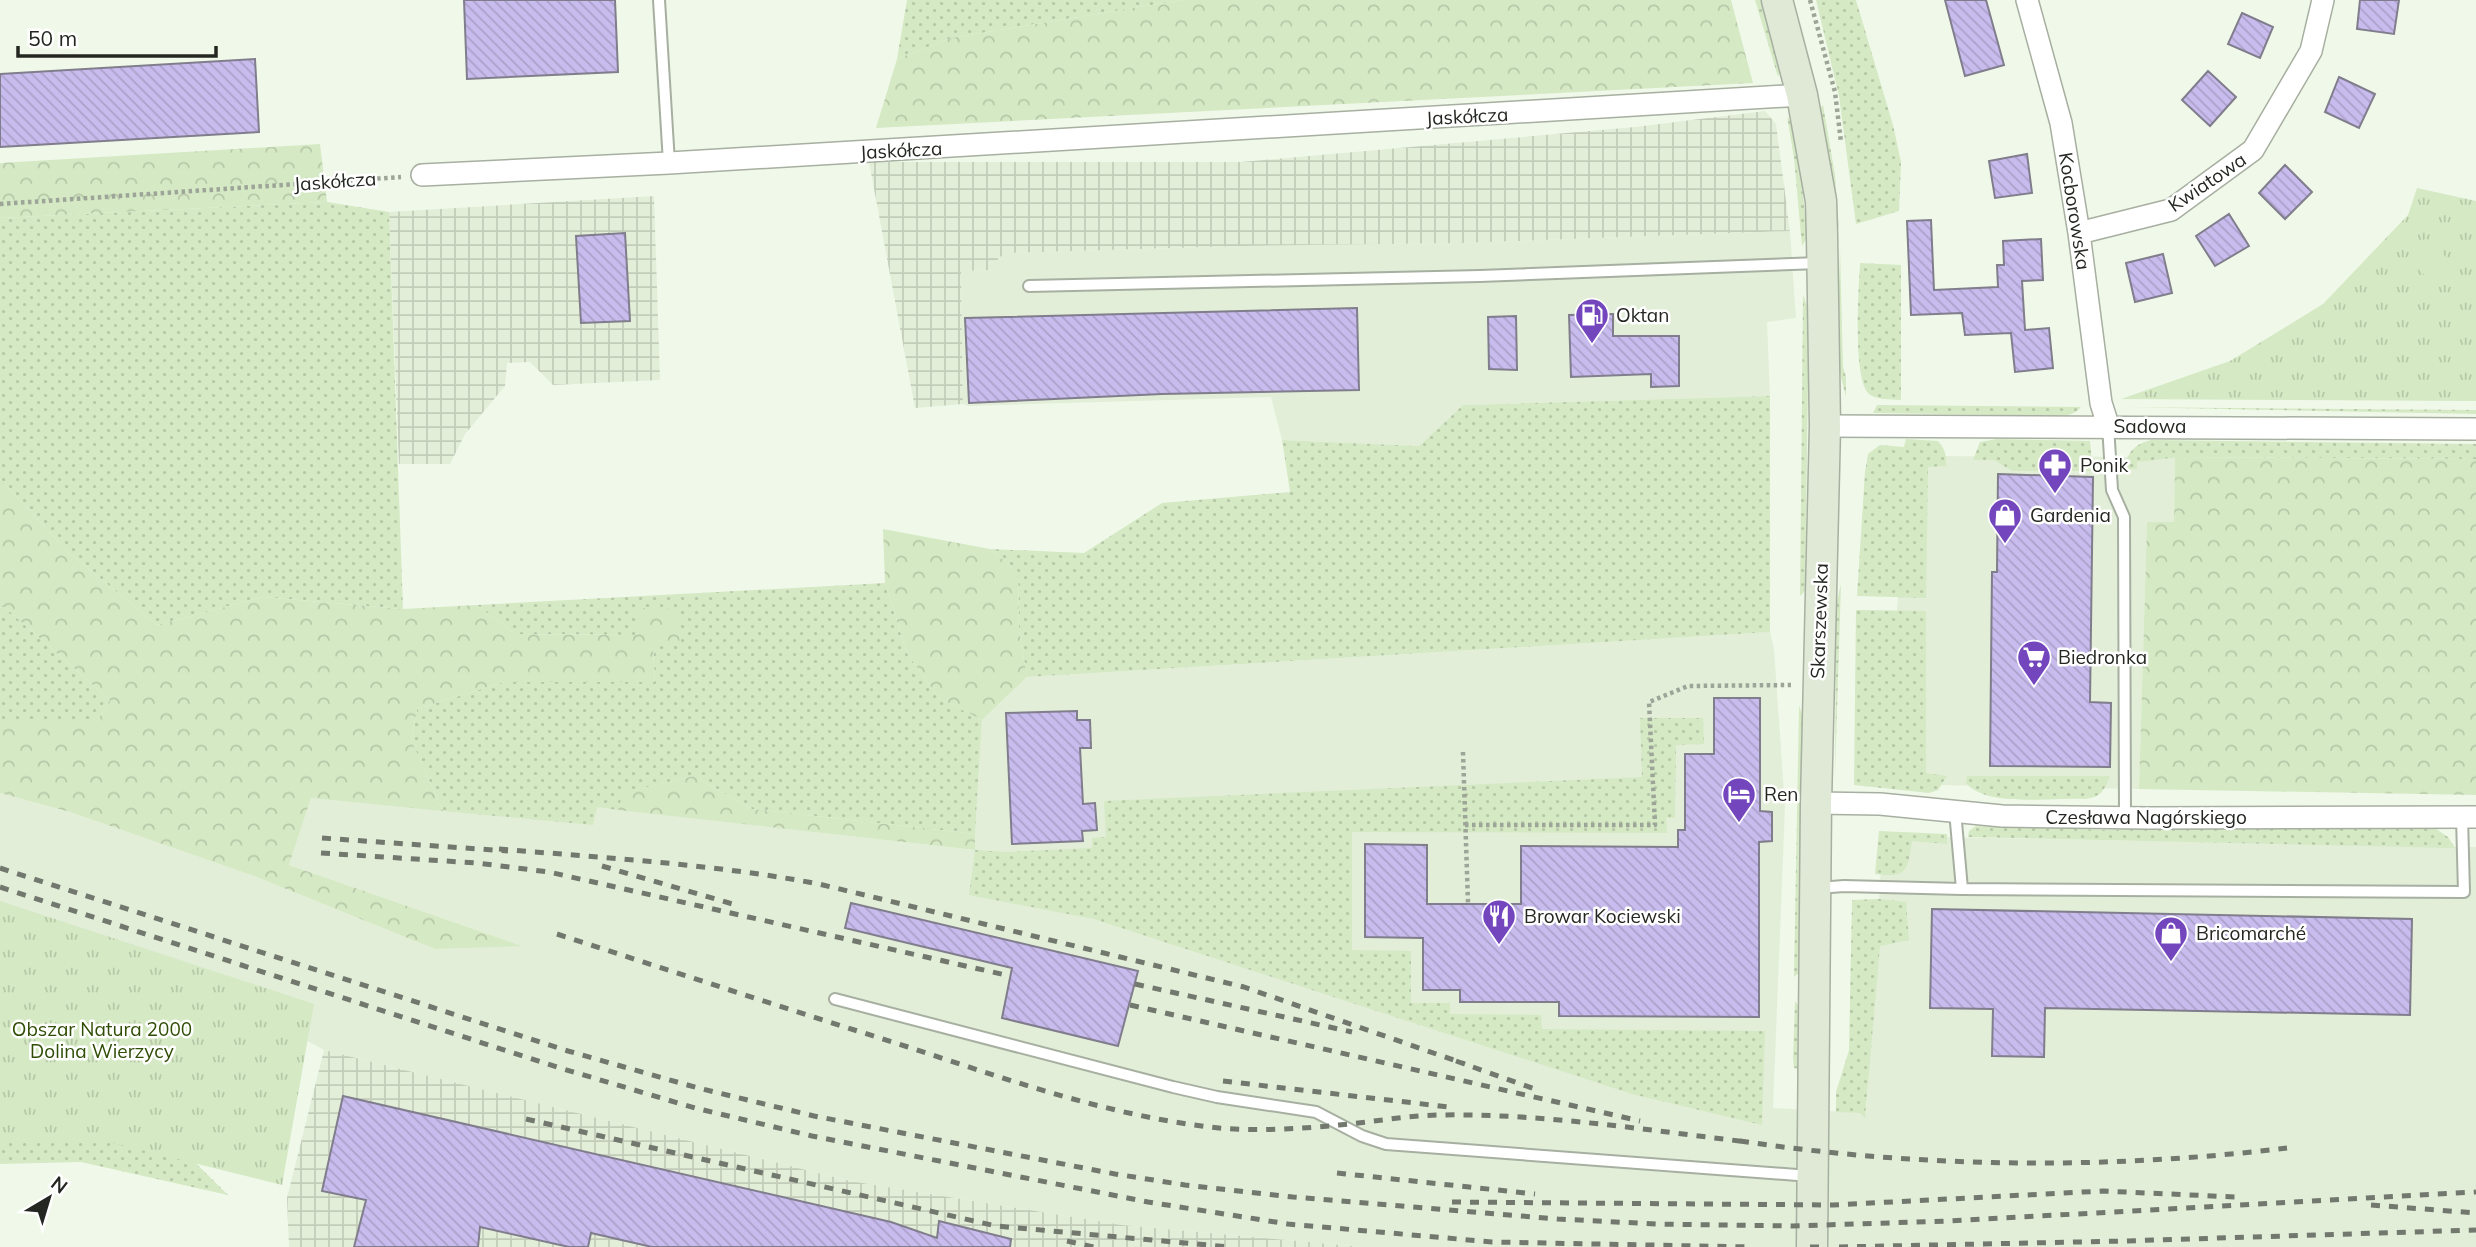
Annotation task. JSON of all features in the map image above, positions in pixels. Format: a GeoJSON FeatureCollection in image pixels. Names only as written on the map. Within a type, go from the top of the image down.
{"type":"FeatureCollection","features":[{"type":"Feature","properties":{"kind":"main road","name":"Skarszewska"},"geometry":{"type":"LineString","coordinates":[[1777,0],[1802,95],[1821,201],[1825,426],[1816,803],[1812,1247]]}},
{"type":"Feature","properties":{"kind":"street","name":"Kocborowska"},"geometry":{"type":"LineString","coordinates":[[2027,0],[2061,123],[2079,233],[2101,403],[2108,425]]}},
{"type":"Feature","properties":{"kind":"street","name":"Kwiatowa"},"geometry":{"type":"LineString","coordinates":[[2079,233],[2171,210],[2253,150],[2311,51],[2323,0]]}},
{"type":"Feature","properties":{"kind":"street","name":"Jaskółcza"},"geometry":{"type":"LineString","coordinates":[[422,176],[1802,95]]}},
{"type":"Feature","properties":{"kind":"street","name":"Sadowa"},"geometry":{"type":"LineString","coordinates":[[1825,426],[2108,425],[2476,429]]}},
{"type":"Feature","properties":{"kind":"street","name":"Czesława Nagórskiego"},"geometry":{"type":"LineString","coordinates":[[1816,803],[1880,804],[2002,816],[2469,817]]}},
{"type":"Feature","properties":{"kind":"lane"},"geometry":{"type":"LineString","coordinates":[[659,0],[669,163]]}},
{"type":"Feature","properties":{"kind":"lane"},"geometry":{"type":"LineString","coordinates":[[1029,286],[1480,276],[1822,263]]}},
{"type":"Feature","properties":{"kind":"lane"},"geometry":{"type":"LineString","coordinates":[[2108,425],[2112,490],[2124,517],[2125,818]]}},
{"type":"Feature","properties":{"kind":"lane"},"geometry":{"type":"LineString","coordinates":[[1955,811],[1962,889]]}},
{"type":"Feature","properties":{"kind":"lane"},"geometry":{"type":"LineString","coordinates":[[1816,888],[1844,886],[2464,892],[2469,817]]}},
{"type":"Feature","properties":{"kind":"lane"},"geometry":{"type":"LineString","coordinates":[[835,999],[1173,1087],[1217,1097],[1316,1112],[1362,1136],[1386,1144],[1813,1176]]}},
{"type":"Feature","properties":{"kind":"path","name":"Jaskółcza"},"geometry":{"type":"LineString","coordinates":[[0,204],[422,176]]}},
{"type":"Feature","properties":{"kind":"path"},"geometry":{"type":"LineString","coordinates":[[1465,825],[1656,825],[1649,702],[1688,686],[1794,685],[1818,681]]}},
{"type":"Feature","properties":{"kind":"path"},"geometry":{"type":"LineString","coordinates":[[1463,752],[1468,903]]}},
{"type":"Feature","properties":{"kind":"shaded area"},"geometry":{"type":"Polygon","coordinates":[[[1765,111],[1776,124],[1790,231],[1461,243],[1007,253],[998,258],[997,270],[961,271],[963,404],[915,408],[869,162],[1241,162],[1635,127],[1765,111]]]}},
{"type":"Feature","properties":{"kind":"shaded area"},"geometry":{"type":"Polygon","coordinates":[[[654,196],[660,380],[553,385],[530,362],[507,363],[505,386],[465,434],[450,464],[399,464],[389,212],[654,196]]]}},
{"type":"Feature","properties":{"kind":"shaded area"},"geometry":{"type":"Polygon","coordinates":[[[1790,231],[1796,318],[1767,322],[1770,396],[1463,405],[1419,446],[1282,440],[1271,397],[968,406],[963,404],[961,271],[996,270],[998,258],[1007,253],[1461,243],[1790,231]]]}},
{"type":"Feature","properties":{"kind":"shaded area"},"geometry":{"type":"Polygon","coordinates":[[[1907,456],[2175,457],[2174,523],[2147,523],[2139,789],[1886,784],[1907,456]]]}},
{"type":"Feature","properties":{"kind":"shaded area"},"geometry":{"type":"Polygon","coordinates":[[[1770,632],[1774,649],[1785,807],[1773,1108],[1866,1113],[1883,836],[2476,847],[2476,1247],[1362,1247],[1122,1225],[850,1181],[324,1050],[194,979],[0,916],[0,793],[70,812],[254,876],[435,949],[519,945],[289,865],[311,798],[593,824],[596,807],[974,850],[982,720],[1027,677],[1770,632]]]}},
{"type":"Feature","properties":{"kind":"shaded area"},"geometry":{"type":"Polygon","coordinates":[[[324,1050],[850,1181],[1122,1225],[1362,1247],[289,1247],[287,1198],[324,1050]]]}},
{"type":"Feature","properties":{"kind":"green space"},"geometry":{"type":"Polygon","coordinates":[[[907,0],[1182,0],[951,38],[897,59],[907,0]]]}},
{"type":"Feature","properties":{"kind":"green space"},"geometry":{"type":"Polygon","coordinates":[[[1182,0],[1731,0],[1753,83],[876,128],[897,59],[951,38],[1182,0]]]}},
{"type":"Feature","properties":{"kind":"green space"},"geometry":{"type":"Polygon","coordinates":[[[1755,0],[1762,0],[1771,28],[1779,62],[1778,77],[1755,0]]]}},
{"type":"Feature","properties":{"kind":"green space"},"geometry":{"type":"Polygon","coordinates":[[[1816,0],[1856,0],[1893,125],[1901,162],[1899,211],[1856,224],[1839,96],[1816,0]]]}},
{"type":"Feature","properties":{"kind":"green space"},"geometry":{"type":"Polygon","coordinates":[[[1823,105],[1835,175],[1839,228],[1820,108],[1823,105]]]}},
{"type":"Feature","properties":{"kind":"green space"},"geometry":{"type":"Polygon","coordinates":[[[1787,116],[1794,128],[1803,194],[1807,238],[1802,246],[1794,158],[1787,116]]]}},
{"type":"Feature","properties":{"kind":"green space"},"geometry":{"type":"Polygon","coordinates":[[[320,144],[327,202],[0,218],[0,163],[320,144]]]}},
{"type":"Feature","properties":{"kind":"green space"},"geometry":{"type":"Polygon","coordinates":[[[2417,188],[2476,201],[2476,401],[2121,399],[2230,361],[2323,304],[2408,215],[2417,188]]]}},
{"type":"Feature","properties":{"kind":"green space"},"geometry":{"type":"Polygon","coordinates":[[[327,202],[389,212],[403,609],[263,597],[157,625],[68,552],[0,479],[0,218],[327,202]]]}},
{"type":"Feature","properties":{"kind":"green space"},"geometry":{"type":"Polygon","coordinates":[[[2426,238],[2446,257],[2427,277],[2406,258],[2426,238]]]}},
{"type":"Feature","properties":{"kind":"green space"},"geometry":{"type":"Polygon","coordinates":[[[1840,248],[1843,367],[1846,397],[1837,361],[1840,248]]]}},
{"type":"Feature","properties":{"kind":"green space"},"geometry":{"type":"Polygon","coordinates":[[[1860,263],[1901,265],[1901,400],[1872,396],[1864,385],[1858,352],[1860,263]]]}},
{"type":"Feature","properties":{"kind":"green space"},"geometry":{"type":"Polygon","coordinates":[[[1803,295],[1809,311],[1805,591],[1800,596],[1803,295]]]}},
{"type":"Feature","properties":{"kind":"green space"},"geometry":{"type":"Polygon","coordinates":[[[1770,396],[1770,632],[1027,677],[1019,631],[1018,572],[990,549],[1084,553],[1162,503],[1290,492],[1282,440],[1419,446],[1463,405],[1770,396]]]}},
{"type":"Feature","properties":{"kind":"green space"},"geometry":{"type":"Polygon","coordinates":[[[1877,405],[2081,407],[2066,416],[1873,413],[1877,405]]]}},
{"type":"Feature","properties":{"kind":"green space"},"geometry":{"type":"Polygon","coordinates":[[[2122,407],[2476,410],[2476,414],[2122,407]]]}},
{"type":"Feature","properties":{"kind":"green space"},"geometry":{"type":"Polygon","coordinates":[[[1906,439],[1938,441],[1946,459],[1946,466],[1928,467],[1926,598],[1857,596],[1868,454],[1880,445],[1904,447],[1906,439]]]}},
{"type":"Feature","properties":{"kind":"green space"},"geometry":{"type":"Polygon","coordinates":[[[1997,439],[2090,441],[2093,471],[2012,471],[1994,460],[1973,460],[1980,442],[1997,439]]]}},
{"type":"Feature","properties":{"kind":"green space"},"geometry":{"type":"Polygon","coordinates":[[[2151,440],[2476,444],[2476,459],[2178,457],[2137,462],[2137,469],[2124,469],[2132,450],[2151,440]]]}},
{"type":"Feature","properties":{"kind":"green space"},"geometry":{"type":"Polygon","coordinates":[[[2175,457],[2476,459],[2476,795],[2139,789],[2147,522],[2174,522],[2175,457]]]}},
{"type":"Feature","properties":{"kind":"green space"},"geometry":{"type":"Polygon","coordinates":[[[0,479],[68,552],[157,625],[263,597],[403,609],[477,605],[515,634],[638,635],[639,608],[676,609],[680,644],[653,647],[655,682],[504,682],[417,709],[411,740],[443,811],[311,798],[289,865],[522,946],[435,949],[254,876],[70,812],[0,793],[0,723],[96,723],[110,700],[0,603],[0,479]]]}},
{"type":"Feature","properties":{"kind":"green space"},"geometry":{"type":"Polygon","coordinates":[[[883,529],[990,549],[1018,572],[1019,631],[1027,677],[982,720],[939,698],[907,653],[885,583],[883,529]]]}},
{"type":"Feature","properties":{"kind":"green space"},"geometry":{"type":"Polygon","coordinates":[[[885,583],[907,653],[939,698],[982,720],[975,834],[752,809],[693,776],[624,793],[618,810],[597,807],[593,825],[443,811],[411,740],[417,709],[504,682],[655,682],[653,646],[680,643],[638,635],[515,634],[477,605],[885,583]]]}},
{"type":"Feature","properties":{"kind":"green space"},"geometry":{"type":"Polygon","coordinates":[[[1841,584],[1835,776],[1836,605],[1841,584]]]}},
{"type":"Feature","properties":{"kind":"green space"},"geometry":{"type":"Polygon","coordinates":[[[0,603],[110,700],[96,723],[0,723],[0,603]]]}},
{"type":"Feature","properties":{"kind":"green space"},"geometry":{"type":"Polygon","coordinates":[[[1856,610],[1926,611],[1926,773],[1947,776],[1938,790],[1929,793],[1854,785],[1856,610]]]}},
{"type":"Feature","properties":{"kind":"green space"},"geometry":{"type":"Polygon","coordinates":[[[1799,705],[1805,725],[1801,971],[1794,977],[1799,705]]]}},
{"type":"Feature","properties":{"kind":"green space"},"geometry":{"type":"Polygon","coordinates":[[[1640,718],[1703,718],[1704,744],[1676,745],[1675,818],[1666,818],[1667,833],[1352,832],[1352,950],[1411,951],[1411,1003],[1450,1003],[1450,1014],[1541,1015],[1542,1029],[1765,1031],[1762,1125],[1632,1094],[1094,919],[969,895],[975,850],[1006,852],[1092,848],[1092,838],[1106,837],[1104,801],[1642,777],[1640,718]]]}},
{"type":"Feature","properties":{"kind":"green space"},"geometry":{"type":"Polygon","coordinates":[[[693,776],[752,809],[975,834],[975,850],[618,810],[623,793],[693,776]]]}},
{"type":"Feature","properties":{"kind":"green space"},"geometry":{"type":"Polygon","coordinates":[[[1967,776],[2110,776],[2104,789],[2095,797],[2021,800],[1989,796],[1976,791],[1966,783],[1967,776]]]}},
{"type":"Feature","properties":{"kind":"green space"},"geometry":{"type":"Polygon","coordinates":[[[1976,826],[2110,830],[2190,826],[2436,829],[2448,837],[2455,848],[1968,837],[1969,831],[1976,826]]]}},
{"type":"Feature","properties":{"kind":"green space"},"geometry":{"type":"Polygon","coordinates":[[[1879,831],[1947,834],[1947,844],[1912,841],[1904,870],[1894,875],[1875,874],[1879,831]]]}},
{"type":"Feature","properties":{"kind":"green space"},"geometry":{"type":"Polygon","coordinates":[[[1852,900],[1906,902],[1909,940],[1880,946],[1865,1118],[1860,1113],[1836,1112],[1836,1092],[1849,1050],[1852,900]]]}},
{"type":"Feature","properties":{"kind":"green space","name":"Obszar Natura 2000 Dolina Wierzycy"},"geometry":{"type":"Polygon","coordinates":[[[0,901],[314,1004],[282,1185],[97,1139],[0,1139],[0,901]]]}},
{"type":"Feature","properties":{"kind":"green space"},"geometry":{"type":"Polygon","coordinates":[[[1795,1001],[1800,1008],[1800,1069],[1794,1068],[1793,1059],[1795,1001]]]}},
{"type":"Feature","properties":{"kind":"green space"},"geometry":{"type":"Polygon","coordinates":[[[0,1028],[141,1109],[228,1195],[81,1162],[0,1164],[0,1028]]]}},
{"type":"Feature","properties":{"kind":"building"},"geometry":{"type":"Polygon","coordinates":[[[464,0],[615,0],[618,72],[467,79],[464,0]]]}},
{"type":"Feature","properties":{"kind":"building"},"geometry":{"type":"Polygon","coordinates":[[[1945,0],[1986,0],[2004,65],[1965,76],[1945,0]]]}},
{"type":"Feature","properties":{"kind":"building"},"geometry":{"type":"Polygon","coordinates":[[[2360,0],[2399,0],[2394,34],[2357,29],[2360,0]]]}},
{"type":"Feature","properties":{"kind":"building"},"geometry":{"type":"Polygon","coordinates":[[[2242,13],[2273,27],[2260,58],[2228,44],[2242,13]]]}},
{"type":"Feature","properties":{"kind":"building"},"geometry":{"type":"Polygon","coordinates":[[[255,59],[259,132],[0,147],[0,74],[255,59]]]}},
{"type":"Feature","properties":{"kind":"building"},"geometry":{"type":"Polygon","coordinates":[[[2208,71],[2236,97],[2210,126],[2182,100],[2208,71]]]}},
{"type":"Feature","properties":{"kind":"building"},"geometry":{"type":"Polygon","coordinates":[[[2339,77],[2375,94],[2359,128],[2325,112],[2339,77]]]}},
{"type":"Feature","properties":{"kind":"building"},"geometry":{"type":"Polygon","coordinates":[[[2027,154],[2032,193],[1995,198],[1989,161],[2027,154]]]}},
{"type":"Feature","properties":{"kind":"building"},"geometry":{"type":"Polygon","coordinates":[[[2285,165],[2312,192],[2285,219],[2259,193],[2285,165]]]}},
{"type":"Feature","properties":{"kind":"building"},"geometry":{"type":"Polygon","coordinates":[[[2229,214],[2249,246],[2215,266],[2196,236],[2229,214]]]}},
{"type":"Feature","properties":{"kind":"building"},"geometry":{"type":"Polygon","coordinates":[[[1931,220],[1934,290],[1998,287],[1997,265],[2004,265],[2003,241],[2041,239],[2043,280],[2022,281],[2025,330],[2049,328],[2053,368],[2015,372],[2011,333],[1965,335],[1962,313],[1911,315],[1907,221],[1931,220]]]}},
{"type":"Feature","properties":{"kind":"building"},"geometry":{"type":"Polygon","coordinates":[[[625,233],[630,321],[581,323],[576,236],[625,233]]]}},
{"type":"Feature","properties":{"kind":"building"},"geometry":{"type":"Polygon","coordinates":[[[2163,254],[2172,293],[2135,302],[2126,263],[2163,254]]]}},
{"type":"Feature","properties":{"kind":"building"},"geometry":{"type":"Polygon","coordinates":[[[1357,308],[1359,390],[1162,394],[969,403],[965,318],[1357,308]]]}},
{"type":"Feature","properties":{"kind":"building"},"geometry":{"type":"Polygon","coordinates":[[[1613,314],[1613,336],[1679,336],[1679,386],[1651,387],[1651,374],[1571,377],[1569,315],[1613,314]]]}},
{"type":"Feature","properties":{"kind":"building"},"geometry":{"type":"Polygon","coordinates":[[[1516,316],[1517,370],[1489,369],[1488,317],[1516,316]]]}},
{"type":"Feature","properties":{"kind":"building"},"geometry":{"type":"Polygon","coordinates":[[[1998,474],[2093,477],[2090,702],[2111,703],[2110,767],[1990,766],[1992,572],[1997,572],[1998,474]]]}},
{"type":"Feature","properties":{"kind":"building"},"geometry":{"type":"Polygon","coordinates":[[[1714,698],[1760,698],[1760,811],[1772,812],[1772,841],[1759,842],[1759,1017],[1559,1016],[1559,1002],[1460,1002],[1460,990],[1423,990],[1423,938],[1365,937],[1365,844],[1427,845],[1427,904],[1521,904],[1521,846],[1678,847],[1678,830],[1685,830],[1685,754],[1714,754],[1714,698]]]}},
{"type":"Feature","properties":{"kind":"building"},"geometry":{"type":"Polygon","coordinates":[[[1077,711],[1077,720],[1090,720],[1091,748],[1080,748],[1083,804],[1095,803],[1097,830],[1082,831],[1083,841],[1012,844],[1006,713],[1077,711]]]}},
{"type":"Feature","properties":{"kind":"building"},"geometry":{"type":"Polygon","coordinates":[[[851,903],[1138,971],[1118,1046],[1002,1018],[1012,968],[845,928],[851,903]]]}},
{"type":"Feature","properties":{"kind":"building","name":"Bricomarché"},"geometry":{"type":"Polygon","coordinates":[[[1932,909],[2412,919],[2410,1015],[2045,1008],[2044,1057],[1992,1056],[1993,1009],[1930,1008],[1932,909]]]}},
{"type":"Feature","properties":{"kind":"building"},"geometry":{"type":"Polygon","coordinates":[[[343,1096],[891,1222],[937,1238],[939,1221],[1011,1239],[1010,1247],[652,1247],[591,1233],[588,1247],[569,1247],[480,1227],[478,1247],[354,1247],[366,1200],[322,1191],[343,1096]]]}},
{"type":"Feature","properties":{"kind":"railway"},"geometry":{"type":"LineString","coordinates":[[322,838],[508,851]]}},
{"type":"Feature","properties":{"kind":"railway"},"geometry":{"type":"LineString","coordinates":[[499,849],[699,867],[819,884],[1244,987],[1465,1064]]}},
{"type":"Feature","properties":{"kind":"railway"},"geometry":{"type":"LineString","coordinates":[[321,853],[477,863],[549,872],[1010,976]]}},
{"type":"Feature","properties":{"kind":"railway"},"geometry":{"type":"LineString","coordinates":[[602,866],[736,905]]}},
{"type":"Feature","properties":{"kind":"railway"},"geometry":{"type":"LineString","coordinates":[[0,868],[568,1051],[698,1088],[814,1116],[1185,1185],[1293,1197],[1558,1219],[1792,1226],[1949,1221],[2476,1192]]}},
{"type":"Feature","properties":{"kind":"railway"},"geometry":{"type":"LineString","coordinates":[[0,887],[560,1068],[695,1108],[812,1136],[1148,1202],[1288,1224],[1492,1242],[1752,1247]]}},
{"type":"Feature","properties":{"kind":"railway"},"geometry":{"type":"LineString","coordinates":[[557,934],[1019,1083],[1095,1105],[1171,1121],[1226,1129],[1274,1129],[1425,1116],[1476,1115],[1593,1123],[1748,1142]]}},
{"type":"Feature","properties":{"kind":"railway"},"geometry":{"type":"LineString","coordinates":[[1135,984],[1352,1032]]}},
{"type":"Feature","properties":{"kind":"railway"},"geometry":{"type":"LineString","coordinates":[[1130,1005],[1640,1121]]}},
{"type":"Feature","properties":{"kind":"railway"},"geometry":{"type":"LineString","coordinates":[[1456,1061],[1535,1089]]}},
{"type":"Feature","properties":{"kind":"railway"},"geometry":{"type":"LineString","coordinates":[[1223,1081],[1449,1107]]}},
{"type":"Feature","properties":{"kind":"railway"},"geometry":{"type":"LineString","coordinates":[[526,1119],[996,1226],[1230,1247]]}},
{"type":"Feature","properties":{"kind":"railway"},"geometry":{"type":"LineString","coordinates":[[1740,1141],[1876,1157],[2013,1163],[2150,1160],[2287,1148]]}},
{"type":"Feature","properties":{"kind":"railway"},"geometry":{"type":"LineString","coordinates":[[1337,1173],[1535,1194]]}},
{"type":"Feature","properties":{"kind":"railway"},"geometry":{"type":"LineString","coordinates":[[1452,1202],[1833,1205],[2103,1191],[2235,1197]]}},
{"type":"Feature","properties":{"kind":"railway"},"geometry":{"type":"LineString","coordinates":[[2371,1205],[2476,1213]]}},
{"type":"Feature","properties":{"kind":"railway"},"geometry":{"type":"LineString","coordinates":[[1839,1247],[2476,1230]]}},
{"type":"Feature","properties":{"kind":"railway"},"geometry":{"type":"LineString","coordinates":[[1067,1241],[1094,1247]]}},
{"type":"Feature","properties":{"kind":"railway"},"geometry":{"type":"LineString","coordinates":[[1810,1247],[1820,1247]]}},
{"type":"Feature","properties":{"kind":"place","name":"Oktan"},"geometry":{"type":"Point","coordinates":[1592,345]}},
{"type":"Feature","properties":{"kind":"place","name":"Ponik"},"geometry":{"type":"Point","coordinates":[2055,495]}},
{"type":"Feature","properties":{"kind":"place","name":"Gardenia"},"geometry":{"type":"Point","coordinates":[2005,545]}},
{"type":"Feature","properties":{"kind":"place","name":"Biedronka"},"geometry":{"type":"Point","coordinates":[2034,687]}},
{"type":"Feature","properties":{"kind":"place","name":"Ren"},"geometry":{"type":"Point","coordinates":[1739,824]}},
{"type":"Feature","properties":{"kind":"place","name":"Browar Kociewski"},"geometry":{"type":"Point","coordinates":[1499,946]}},
{"type":"Feature","properties":{"kind":"place","name":"Bricomarché"},"geometry":{"type":"Point","coordinates":[2171,963]}}]}
